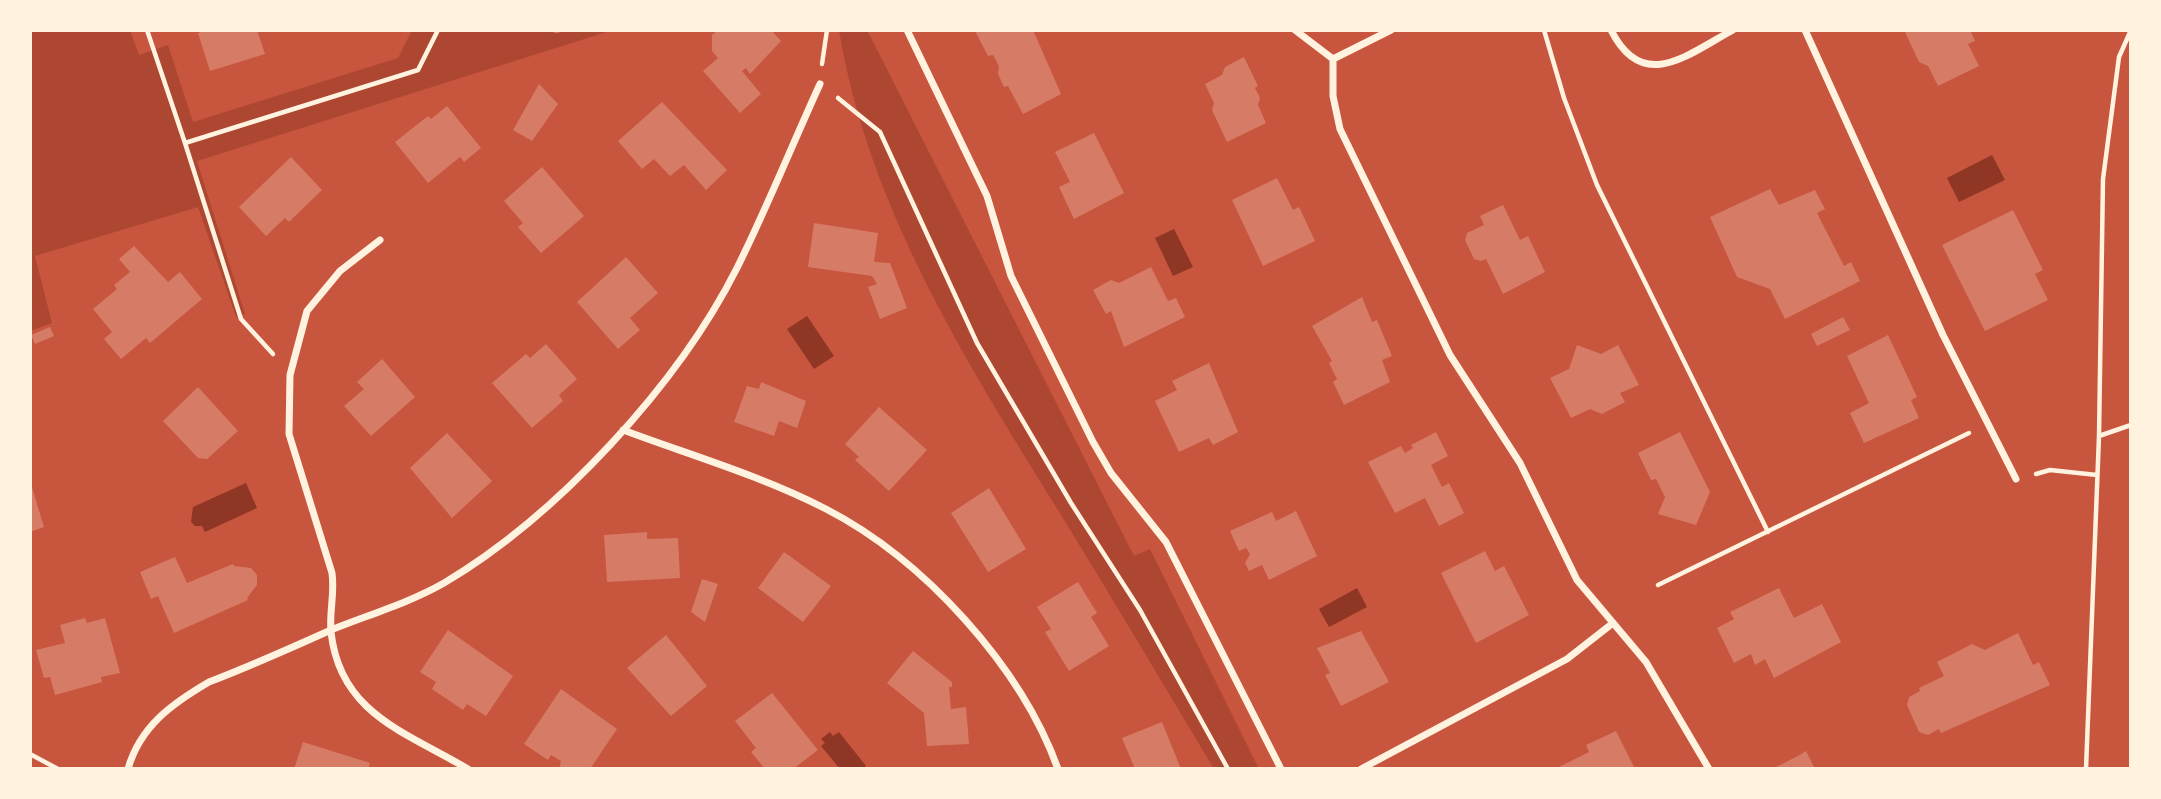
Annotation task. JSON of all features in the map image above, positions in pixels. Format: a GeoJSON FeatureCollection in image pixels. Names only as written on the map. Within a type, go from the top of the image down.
{"type":"FeatureCollection","features":[{"type":"Feature","properties":{"kind":"street"},"geometry":{"type":"LineString","coordinates":[[907,30],[987,196],[1011,276],[1093,442],[1111,473],[1166,542],[1281,769]]}},
{"type":"Feature","properties":{"kind":"street"},"geometry":{"type":"LineString","coordinates":[[1295,30],[1334,58]]}},
{"type":"Feature","properties":{"kind":"street"},"geometry":{"type":"LineString","coordinates":[[1334,58],[1391,30]]}},
{"type":"Feature","properties":{"kind":"street"},"geometry":{"type":"LineString","coordinates":[[1611,30],[1618,44],[1632,59],[1650,65],[1669,63],[1733,30]]}},
{"type":"Feature","properties":{"kind":"street"},"geometry":{"type":"LineString","coordinates":[[1805,30],[1943,335],[2016,479]]}},
{"type":"Feature","properties":{"kind":"street"},"geometry":{"type":"LineString","coordinates":[[1334,58],[1333,96],[1340,129],[1450,355],[1520,463],[1577,580],[1646,662],[1709,769]]}},
{"type":"Feature","properties":{"kind":"street"},"geometry":{"type":"LineString","coordinates":[[128,769],[141,740],[174,702],[209,682],[442,583],[498,546],[552,500],[623,430],[686,352],[737,268],[820,84]]}},
{"type":"Feature","properties":{"kind":"street"},"geometry":{"type":"LineString","coordinates":[[380,240],[340,271],[307,312],[290,374],[289,434],[332,573],[335,593],[331,630],[339,666],[356,699],[386,723],[468,769]]}},
{"type":"Feature","properties":{"kind":"street"},"geometry":{"type":"LineString","coordinates":[[623,430],[798,496],[828,510],[885,547],[933,587],[986,647],[1026,705],[1058,769]]}},
{"type":"Feature","properties":{"kind":"street"},"geometry":{"type":"LineString","coordinates":[[1361,769],[1567,659],[1614,623]]}},
{"type":"Feature","properties":{"kind":"path"},"geometry":{"type":"LineString","coordinates":[[147,30],[242,318],[290,374]]}},
{"type":"Feature","properties":{"kind":"path"},"geometry":{"type":"LineString","coordinates":[[185,143],[418,70],[438,30]]}},
{"type":"Feature","properties":{"kind":"path"},"geometry":{"type":"LineString","coordinates":[[827,30],[820,84],[880,132],[977,343],[1071,503],[1140,610],[1228,769]]}},
{"type":"Feature","properties":{"kind":"path"},"geometry":{"type":"LineString","coordinates":[[1544,30],[1564,98],[1597,185],[1768,532]]}},
{"type":"Feature","properties":{"kind":"path"},"geometry":{"type":"LineString","coordinates":[[2086,769],[2099,436],[2103,179],[2119,57],[2131,30]]}},
{"type":"Feature","properties":{"kind":"path"},"geometry":{"type":"LineString","coordinates":[[1658,584],[1988,424]]}},
{"type":"Feature","properties":{"kind":"path"},"geometry":{"type":"LineString","coordinates":[[2099,436],[2131,425]]}},
{"type":"Feature","properties":{"kind":"path"},"geometry":{"type":"LineString","coordinates":[[2016,479],[2050,470],[2097,475]]}},
{"type":"Feature","properties":{"kind":"path"},"geometry":{"type":"LineString","coordinates":[[30,754],[58,769]]}},
{"type":"Feature","properties":{"kind":"shaded area"},"geometry":{"type":"Polygon","coordinates":[[[30,30],[130,30],[139,55],[168,45],[193,122],[398,58],[412,30],[613,30],[197,161],[245,314],[236,317],[198,207],[35,256],[52,323],[30,331],[30,30]]]}},
{"type":"Feature","properties":{"kind":"shaded area"},"geometry":{"type":"Polygon","coordinates":[[[839,30],[867,30],[1134,556],[1150,549],[1259,769],[1214,769],[955,339],[924,280],[872,158],[853,95],[839,30]]]}},
{"type":"Feature","properties":{"kind":"shaded area"},"geometry":{"type":"Polygon","coordinates":[[[1992,155],[2005,180],[1959,202],[1947,178],[1992,155]]]}},
{"type":"Feature","properties":{"kind":"shaded area"},"geometry":{"type":"Polygon","coordinates":[[[1174,229],[1193,267],[1173,276],[1155,238],[1174,229]]]}},
{"type":"Feature","properties":{"kind":"shaded area"},"geometry":{"type":"Polygon","coordinates":[[[807,316],[834,356],[814,369],[787,329],[807,316]]]}},
{"type":"Feature","properties":{"kind":"shaded area"},"geometry":{"type":"Polygon","coordinates":[[[246,483],[257,508],[205,532],[202,526],[195,526],[191,522],[193,507],[246,483]]]}},
{"type":"Feature","properties":{"kind":"shaded area"},"geometry":{"type":"Polygon","coordinates":[[[1357,588],[1367,607],[1329,627],[1319,609],[1357,588]]]}},
{"type":"Feature","properties":{"kind":"shaded area"},"geometry":{"type":"Polygon","coordinates":[[[830,732],[833,736],[839,732],[866,766],[862,769],[840,769],[821,746],[825,743],[821,739],[830,732]]]}},
{"type":"Feature","properties":{"kind":"building"},"geometry":{"type":"Polygon","coordinates":[[[209,30],[257,30],[265,54],[210,71],[198,33],[209,30]]]}},
{"type":"Feature","properties":{"kind":"building"},"geometry":{"type":"Polygon","coordinates":[[[718,30],[771,30],[781,41],[750,74],[746,68],[742,71],[761,94],[740,113],[703,71],[718,58],[712,51],[712,35],[718,30]]]}},
{"type":"Feature","properties":{"kind":"building"},"geometry":{"type":"Polygon","coordinates":[[[1033,30],[1061,94],[1023,114],[1008,86],[1004,87],[998,74],[999,66],[993,55],[988,56],[975,31],[1033,30]]]}},
{"type":"Feature","properties":{"kind":"building"},"geometry":{"type":"Polygon","coordinates":[[[1904,30],[1970,30],[1975,41],[1968,44],[1979,66],[1938,86],[1928,66],[1919,62],[1904,30]]]}},
{"type":"Feature","properties":{"kind":"building"},"geometry":{"type":"Polygon","coordinates":[[[1244,57],[1258,86],[1255,88],[1260,98],[1258,105],[1266,123],[1227,142],[1212,110],[1214,103],[1205,84],[1222,75],[1225,67],[1244,57]]]}},
{"type":"Feature","properties":{"kind":"building"},"geometry":{"type":"Polygon","coordinates":[[[539,84],[558,104],[532,141],[513,130],[539,84]]]}},
{"type":"Feature","properties":{"kind":"building"},"geometry":{"type":"Polygon","coordinates":[[[662,102],[727,170],[706,190],[684,165],[670,176],[654,159],[642,169],[618,141],[662,102]]]}},
{"type":"Feature","properties":{"kind":"building"},"geometry":{"type":"Polygon","coordinates":[[[447,106],[481,148],[464,162],[460,157],[428,183],[395,142],[428,116],[431,119],[447,106]]]}},
{"type":"Feature","properties":{"kind":"building"},"geometry":{"type":"Polygon","coordinates":[[[1094,133],[1124,193],[1074,219],[1059,187],[1070,182],[1055,152],[1094,133]]]}},
{"type":"Feature","properties":{"kind":"building"},"geometry":{"type":"Polygon","coordinates":[[[291,157],[322,190],[289,222],[285,218],[266,236],[239,207],[291,157]]]}},
{"type":"Feature","properties":{"kind":"building"},"geometry":{"type":"Polygon","coordinates":[[[542,167],[584,216],[541,253],[518,227],[523,223],[504,201],[542,167]]]}},
{"type":"Feature","properties":{"kind":"building"},"geometry":{"type":"Polygon","coordinates":[[[1277,178],[1293,210],[1299,207],[1315,241],[1263,266],[1232,200],[1277,178]]]}},
{"type":"Feature","properties":{"kind":"building"},"geometry":{"type":"Polygon","coordinates":[[[1770,189],[1779,205],[1815,190],[1825,209],[1817,213],[1844,266],[1851,262],[1860,281],[1785,319],[1770,289],[1737,277],[1710,217],[1770,189]]]}},
{"type":"Feature","properties":{"kind":"building"},"geometry":{"type":"Polygon","coordinates":[[[1503,205],[1520,240],[1528,236],[1545,272],[1503,294],[1486,259],[1474,259],[1465,240],[1467,233],[1484,225],[1480,216],[1503,205]]]}},
{"type":"Feature","properties":{"kind":"building"},"geometry":{"type":"Polygon","coordinates":[[[2013,210],[2043,270],[2035,274],[2048,300],[1985,331],[1942,245],[2013,210]]]}},
{"type":"Feature","properties":{"kind":"building"},"geometry":{"type":"Polygon","coordinates":[[[814,223],[878,233],[874,262],[890,263],[907,308],[880,319],[868,287],[877,284],[872,276],[808,267],[814,223]]]}},
{"type":"Feature","properties":{"kind":"building"},"geometry":{"type":"Polygon","coordinates":[[[134,246],[168,282],[180,272],[202,299],[150,343],[146,338],[121,359],[104,339],[112,332],[93,309],[117,289],[114,285],[130,272],[119,259],[134,246]]]}},
{"type":"Feature","properties":{"kind":"building"},"geometry":{"type":"Polygon","coordinates":[[[626,257],[658,293],[630,318],[640,330],[618,349],[577,302],[626,257]]]}},
{"type":"Feature","properties":{"kind":"building"},"geometry":{"type":"Polygon","coordinates":[[[1151,267],[1168,301],[1176,298],[1185,317],[1124,347],[1111,311],[1106,314],[1093,290],[1111,280],[1119,283],[1151,267]]]}},
{"type":"Feature","properties":{"kind":"building"},"geometry":{"type":"Polygon","coordinates":[[[1362,297],[1372,322],[1377,320],[1392,356],[1382,360],[1390,382],[1344,405],[1333,382],[1337,379],[1329,363],[1332,361],[1312,326],[1362,297]]]}},
{"type":"Feature","properties":{"kind":"building"},"geometry":{"type":"Polygon","coordinates":[[[1843,317],[1850,330],[1817,346],[1811,334],[1843,317]]]}},
{"type":"Feature","properties":{"kind":"building"},"geometry":{"type":"Polygon","coordinates":[[[50,327],[54,336],[35,344],[31,335],[50,327]]]}},
{"type":"Feature","properties":{"kind":"building"},"geometry":{"type":"Polygon","coordinates":[[[1888,335],[1917,397],[1911,400],[1919,418],[1864,443],[1850,413],[1869,403],[1847,356],[1888,335]]]}},
{"type":"Feature","properties":{"kind":"building"},"geometry":{"type":"Polygon","coordinates":[[[546,344],[577,379],[559,395],[563,401],[532,428],[492,383],[526,354],[530,358],[546,344]]]}},
{"type":"Feature","properties":{"kind":"building"},"geometry":{"type":"Polygon","coordinates":[[[1577,345],[1601,354],[1618,345],[1639,385],[1620,393],[1625,402],[1602,414],[1590,409],[1571,418],[1550,378],[1569,369],[1577,345]]]}},
{"type":"Feature","properties":{"kind":"building"},"geometry":{"type":"Polygon","coordinates":[[[382,359],[415,397],[371,436],[344,406],[364,389],[357,382],[382,359]]]}},
{"type":"Feature","properties":{"kind":"building"},"geometry":{"type":"Polygon","coordinates":[[[1209,363],[1238,432],[1213,445],[1209,438],[1179,452],[1155,401],[1177,390],[1172,381],[1209,363]]]}},
{"type":"Feature","properties":{"kind":"building"},"geometry":{"type":"Polygon","coordinates":[[[761,382],[806,401],[797,428],[779,421],[774,436],[734,422],[747,386],[759,389],[761,382]]]}},
{"type":"Feature","properties":{"kind":"building"},"geometry":{"type":"Polygon","coordinates":[[[198,387],[238,431],[207,459],[198,458],[163,421],[198,387]]]}},
{"type":"Feature","properties":{"kind":"building"},"geometry":{"type":"Polygon","coordinates":[[[879,407],[927,450],[889,491],[855,460],[859,457],[845,444],[879,407]]]}},
{"type":"Feature","properties":{"kind":"building"},"geometry":{"type":"Polygon","coordinates":[[[1436,432],[1448,456],[1431,465],[1442,487],[1449,483],[1464,513],[1439,526],[1425,498],[1395,513],[1368,462],[1401,446],[1405,453],[1413,448],[1411,445],[1436,432]]]}},
{"type":"Feature","properties":{"kind":"building"},"geometry":{"type":"Polygon","coordinates":[[[1680,432],[1710,492],[1696,525],[1658,514],[1665,497],[1656,479],[1651,480],[1638,453],[1680,432]]]}},
{"type":"Feature","properties":{"kind":"building"},"geometry":{"type":"Polygon","coordinates":[[[447,433],[492,481],[452,518],[410,468],[447,433]]]}},
{"type":"Feature","properties":{"kind":"building"},"geometry":{"type":"Polygon","coordinates":[[[30,481],[44,527],[30,532],[30,481]]]}},
{"type":"Feature","properties":{"kind":"building"},"geometry":{"type":"Polygon","coordinates":[[[989,488],[1026,549],[988,572],[951,513],[989,488]]]}},
{"type":"Feature","properties":{"kind":"building"},"geometry":{"type":"Polygon","coordinates":[[[1296,511],[1317,556],[1269,580],[1262,565],[1249,571],[1245,563],[1250,554],[1246,548],[1239,551],[1230,531],[1272,512],[1276,521],[1296,511]]]}},
{"type":"Feature","properties":{"kind":"building"},"geometry":{"type":"Polygon","coordinates":[[[647,532],[647,539],[678,538],[680,578],[607,582],[604,535],[647,532]]]}},
{"type":"Feature","properties":{"kind":"building"},"geometry":{"type":"Polygon","coordinates":[[[1485,551],[1495,571],[1504,566],[1529,615],[1476,643],[1441,573],[1485,551]]]}},
{"type":"Feature","properties":{"kind":"building"},"geometry":{"type":"Polygon","coordinates":[[[784,552],[831,586],[803,622],[758,588],[784,552]]]}},
{"type":"Feature","properties":{"kind":"building"},"geometry":{"type":"Polygon","coordinates":[[[175,557],[187,583],[233,564],[251,568],[257,575],[257,585],[248,600],[174,633],[158,596],[151,599],[140,572],[175,557]]]}},
{"type":"Feature","properties":{"kind":"building"},"geometry":{"type":"Polygon","coordinates":[[[702,579],[718,584],[705,622],[691,612],[702,579]]]}},
{"type":"Feature","properties":{"kind":"building"},"geometry":{"type":"Polygon","coordinates":[[[1078,582],[1097,613],[1091,617],[1109,646],[1069,671],[1045,632],[1051,629],[1037,607],[1078,582]]]}},
{"type":"Feature","properties":{"kind":"building"},"geometry":{"type":"Polygon","coordinates":[[[1779,588],[1794,618],[1822,604],[1841,642],[1774,678],[1765,659],[1755,665],[1751,654],[1734,663],[1717,628],[1734,619],[1730,612],[1779,588]]]}},
{"type":"Feature","properties":{"kind":"building"},"geometry":{"type":"Polygon","coordinates":[[[85,618],[87,623],[105,618],[120,673],[101,677],[102,682],[55,695],[50,677],[44,678],[36,650],[65,643],[60,625],[85,618]]]}},
{"type":"Feature","properties":{"kind":"building"},"geometry":{"type":"Polygon","coordinates":[[[448,630],[513,676],[486,716],[467,704],[463,710],[432,689],[436,682],[420,672],[448,630]]]}},
{"type":"Feature","properties":{"kind":"building"},"geometry":{"type":"Polygon","coordinates":[[[1361,631],[1389,682],[1341,706],[1325,675],[1330,673],[1317,648],[1361,631]]]}},
{"type":"Feature","properties":{"kind":"building"},"geometry":{"type":"Polygon","coordinates":[[[2018,633],[2033,665],[2039,662],[2050,685],[1941,733],[1939,729],[1928,735],[1919,732],[1907,705],[1909,697],[1920,691],[1919,688],[1944,676],[1937,662],[1972,644],[1985,650],[2018,633]]]}},
{"type":"Feature","properties":{"kind":"building"},"geometry":{"type":"Polygon","coordinates":[[[666,635],[707,686],[671,716],[627,668],[666,635]]]}},
{"type":"Feature","properties":{"kind":"building"},"geometry":{"type":"Polygon","coordinates":[[[913,651],[952,682],[952,687],[949,687],[951,709],[966,707],[969,744],[927,746],[924,713],[887,683],[913,651]]]}},
{"type":"Feature","properties":{"kind":"building"},"geometry":{"type":"Polygon","coordinates":[[[561,689],[617,729],[590,769],[559,769],[561,761],[551,755],[548,760],[524,744],[561,689]]]}},
{"type":"Feature","properties":{"kind":"building"},"geometry":{"type":"Polygon","coordinates":[[[772,693],[818,750],[793,769],[765,769],[751,752],[756,748],[735,721],[772,693]]]}},
{"type":"Feature","properties":{"kind":"building"},"geometry":{"type":"Polygon","coordinates":[[[1162,722],[1181,769],[1135,769],[1122,738],[1162,722]]]}},
{"type":"Feature","properties":{"kind":"building"},"geometry":{"type":"Polygon","coordinates":[[[1616,731],[1635,769],[1555,769],[1589,752],[1586,745],[1616,731]]]}},
{"type":"Feature","properties":{"kind":"building"},"geometry":{"type":"Polygon","coordinates":[[[303,742],[370,763],[368,769],[294,769],[303,742]]]}},
{"type":"Feature","properties":{"kind":"building"},"geometry":{"type":"Polygon","coordinates":[[[1806,751],[1815,769],[1772,769],[1798,756],[1806,751]]]}}]}
